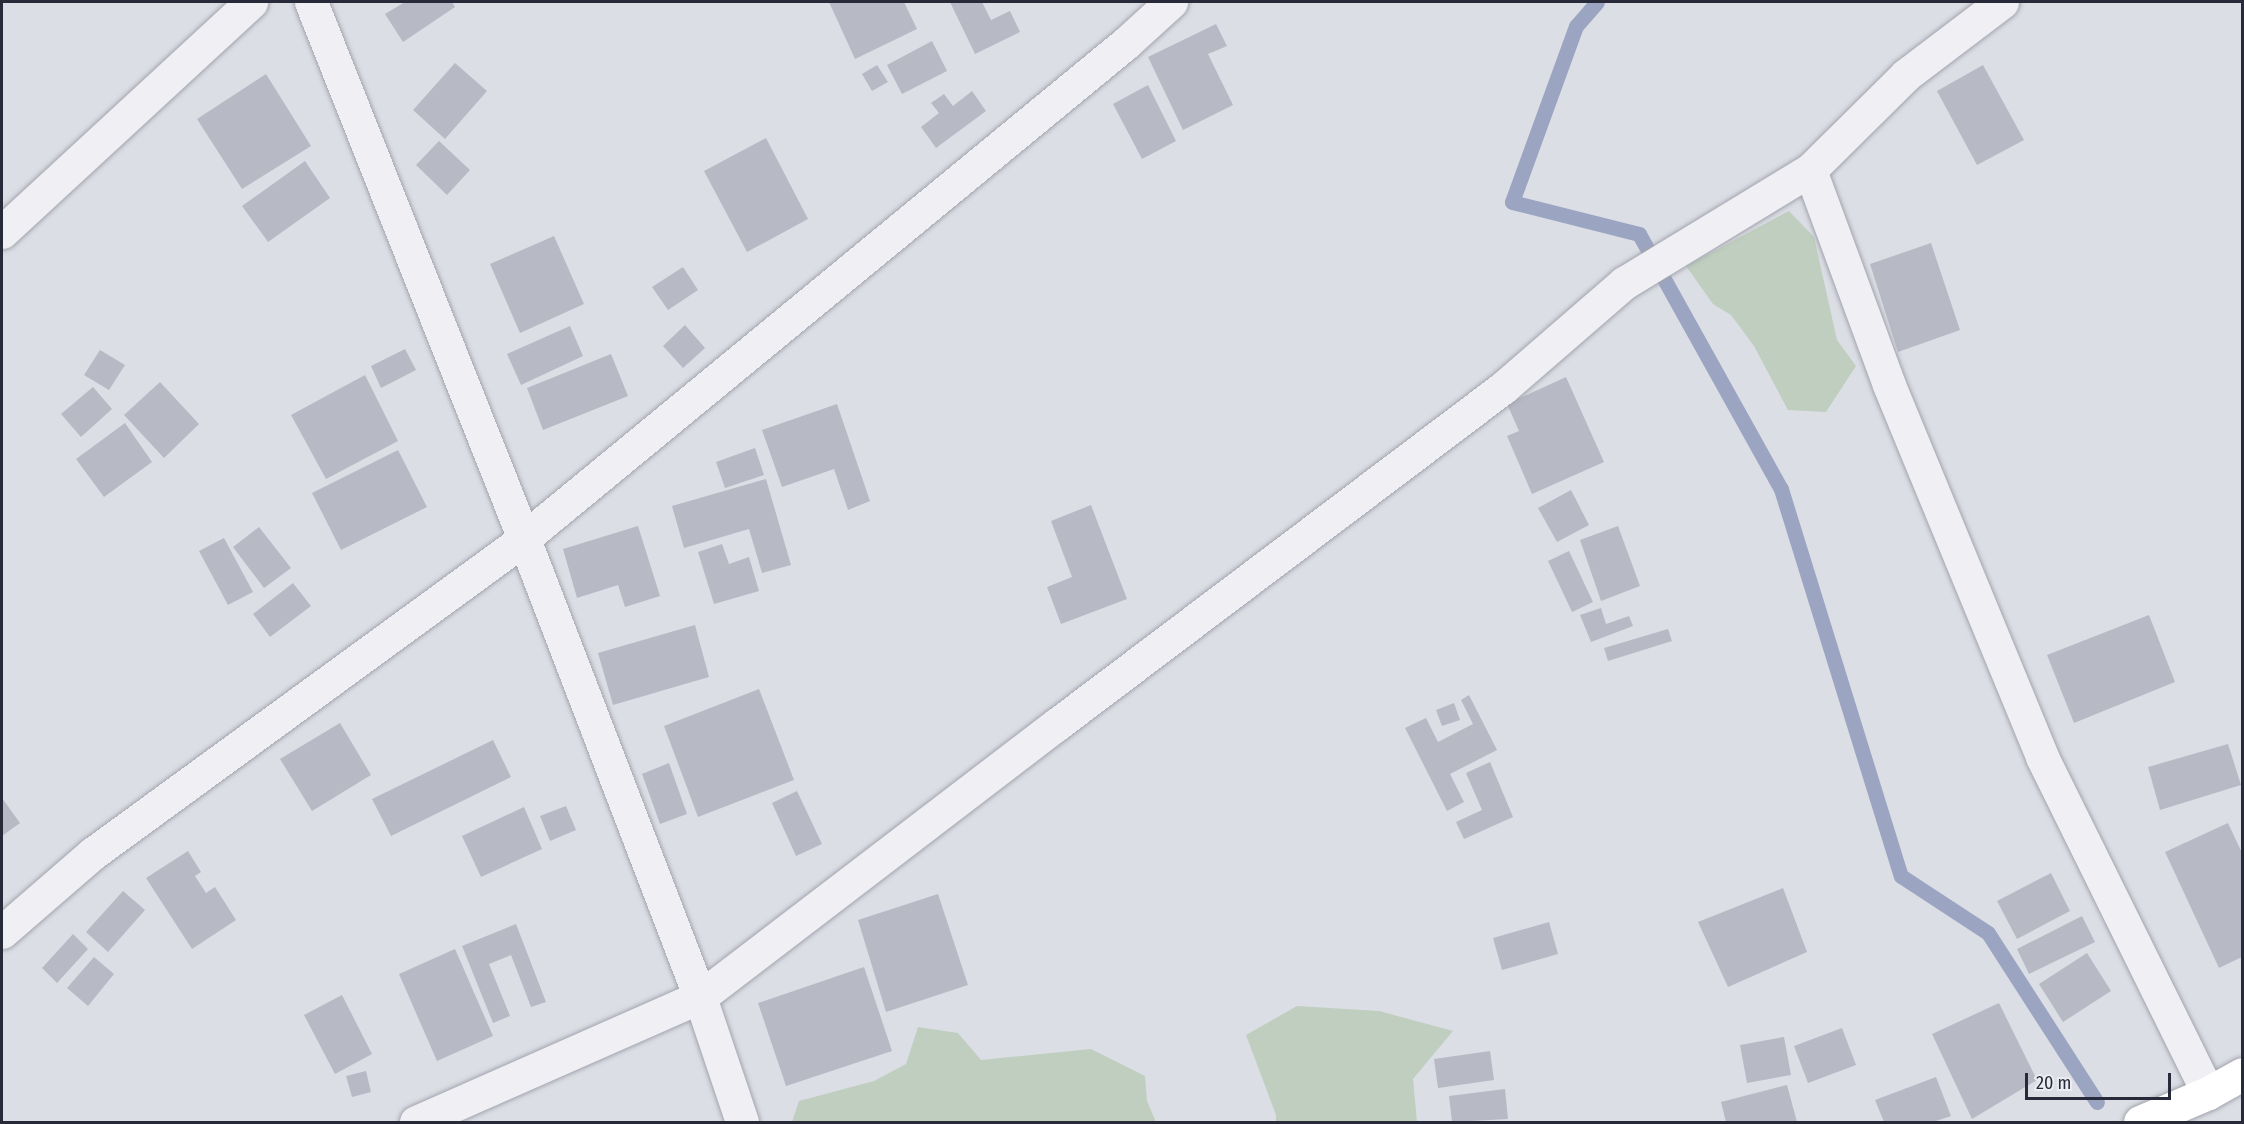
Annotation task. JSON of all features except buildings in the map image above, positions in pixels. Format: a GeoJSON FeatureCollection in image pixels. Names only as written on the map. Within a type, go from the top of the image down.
{"type":"FeatureCollection","features":[{"type":"Feature","properties":{"kind":"street"},"geometry":{"type":"LineString","coordinates":[[2,232],[251,2]]}},
{"type":"Feature","properties":{"kind":"street"},"geometry":{"type":"LineString","coordinates":[[311,2],[700,997],[742,1122]]}},
{"type":"Feature","properties":{"kind":"street"},"geometry":{"type":"LineString","coordinates":[[2,932],[92,855],[521,542],[1126,43],[1171,2]]}},
{"type":"Feature","properties":{"kind":"street"},"geometry":{"type":"LineString","coordinates":[[416,1122],[700,997],[1504,387],[1623,283],[1810,170],[1906,75],[2002,2]]}},
{"type":"Feature","properties":{"kind":"street"},"geometry":{"type":"LineString","coordinates":[[1810,170],[1889,385],[2042,758],[2208,1093]]}},
{"type":"Feature","properties":{"kind":"street"},"geometry":{"type":"LineString","coordinates":[[2140,1122],[2208,1093],[2242,1074]]}},
{"type":"Feature","properties":{"kind":"green space"},"geometry":{"type":"Polygon","coordinates":[[[1789,211],[1814,237],[1837,340],[1856,366],[1826,412],[1788,410],[1754,346],[1731,315],[1713,304],[1686,266],[1789,211]]]}},
{"type":"Feature","properties":{"kind":"green space"},"geometry":{"type":"Polygon","coordinates":[[[1297,1006],[1379,1011],[1453,1031],[1413,1079],[1417,1122],[1276,1122],[1276,1115],[1246,1035],[1297,1006]]]}},
{"type":"Feature","properties":{"kind":"green space"},"geometry":{"type":"Polygon","coordinates":[[[918,1027],[958,1033],[981,1060],[1091,1049],[1145,1076],[1147,1101],[1156,1122],[792,1122],[799,1101],[874,1081],[906,1064],[918,1027]]]}},
{"type":"Feature","properties":{"kind":"waterway"},"geometry":{"type":"LineString","coordinates":[[1597,2],[1576,26],[1512,202],[1639,234],[1781,489],[1901,876],[1988,933],[2097,1102]]}}]}
